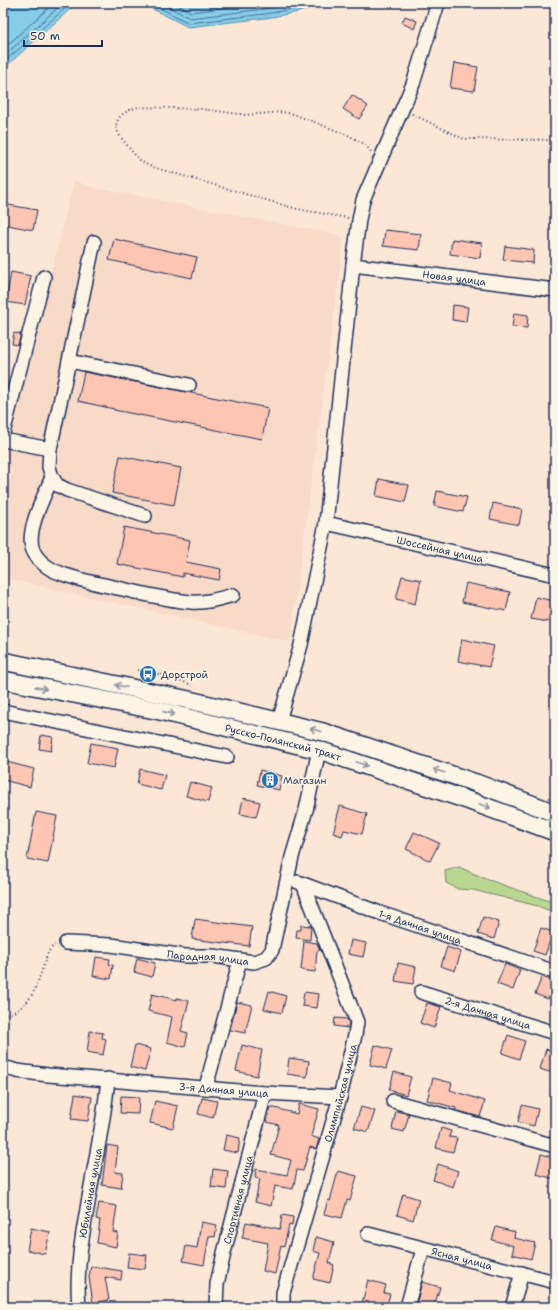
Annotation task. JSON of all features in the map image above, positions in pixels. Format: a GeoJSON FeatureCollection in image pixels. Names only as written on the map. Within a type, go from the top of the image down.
{"type":"FeatureCollection","features":[{"type":"Feature","properties":{"kind":"main road","name":"Русско-Полянский тракт"},"geometry":{"type":"LineString","coordinates":[[3,661],[188,700],[323,732],[476,783],[555,813]]}},
{"type":"Feature","properties":{"kind":"main road","name":"Русско-Полянский тракт"},"geometry":{"type":"LineString","coordinates":[[3,680],[160,711],[318,750],[470,801],[555,832]]}},
{"type":"Feature","properties":{"kind":"street"},"geometry":{"type":"LineString","coordinates":[[279,721],[301,646],[326,523],[353,265],[363,200],[413,84],[438,3]]}},
{"type":"Feature","properties":{"kind":"street"},"geometry":{"type":"LineString","coordinates":[[94,242],[50,449],[49,467],[52,477],[57,485],[67,490],[145,516]]}},
{"type":"Feature","properties":{"kind":"street","name":"Новая улица"},"geometry":{"type":"LineString","coordinates":[[353,265],[555,290]]}},
{"type":"Feature","properties":{"kind":"street"},"geometry":{"type":"LineString","coordinates":[[3,433],[44,277]]}},
{"type":"Feature","properties":{"kind":"street"},"geometry":{"type":"LineString","coordinates":[[69,361],[189,385]]}},
{"type":"Feature","properties":{"kind":"street"},"geometry":{"type":"LineString","coordinates":[[3,440],[50,449]]}},
{"type":"Feature","properties":{"kind":"street"},"geometry":{"type":"LineString","coordinates":[[52,477],[36,518],[32,533],[31,546],[36,556],[48,567],[59,573],[89,582],[192,602],[211,602],[233,595]]}},
{"type":"Feature","properties":{"kind":"street","name":"Шоссейная улица"},"geometry":{"type":"LineString","coordinates":[[326,523],[555,574]]}},
{"type":"Feature","properties":{"kind":"street"},"geometry":{"type":"LineString","coordinates":[[3,711],[227,757]]}},
{"type":"Feature","properties":{"kind":"street","name":"Парадная улица"},"geometry":{"type":"LineString","coordinates":[[66,943],[111,945],[185,956],[213,956],[254,962],[266,958],[272,950],[287,877],[306,810],[318,750]]}},
{"type":"Feature","properties":{"kind":"street","name":"1-я Дачная улица"},"geometry":{"type":"LineString","coordinates":[[287,877],[380,913],[555,972]]}},
{"type":"Feature","properties":{"kind":"street","name":"Олимпийская улица"},"geometry":{"type":"LineString","coordinates":[[282,1307],[283,1294],[340,1096],[356,1035],[357,1022],[303,884]]}},
{"type":"Feature","properties":{"kind":"street"},"geometry":{"type":"LineString","coordinates":[[206,1088],[240,960]]}},
{"type":"Feature","properties":{"kind":"street","name":"2-я Дачная улица"},"geometry":{"type":"LineString","coordinates":[[421,992],[555,1033]]}},
{"type":"Feature","properties":{"kind":"street","name":"3-я Дачная улица"},"geometry":{"type":"LineString","coordinates":[[3,1067],[17,1071],[206,1088],[265,1093],[340,1096]]}},
{"type":"Feature","properties":{"kind":"street","name":"Юбилейная улица"},"geometry":{"type":"LineString","coordinates":[[79,1307],[78,1285],[83,1230],[105,1105],[108,1079]]}},
{"type":"Feature","properties":{"kind":"street","name":"Спортивная улица"},"geometry":{"type":"LineString","coordinates":[[216,1307],[217,1284],[224,1253],[265,1093]]}},
{"type":"Feature","properties":{"kind":"street"},"geometry":{"type":"LineString","coordinates":[[393,1101],[555,1146]]}},
{"type":"Feature","properties":{"kind":"street","name":"Ясная улица"},"geometry":{"type":"LineString","coordinates":[[368,1234],[555,1282]]}},
{"type":"Feature","properties":{"kind":"street"},"geometry":{"type":"LineString","coordinates":[[407,1307],[423,1249]]}},
{"type":"Feature","properties":{"kind":"street"},"geometry":{"type":"LineString","coordinates":[[512,1307],[522,1273]]}},
{"type":"Feature","properties":{"kind":"path"},"geometry":{"type":"LineString","coordinates":[[359,220],[297,209],[148,166],[141,162],[118,134],[116,127],[118,120],[122,114],[130,109],[139,107],[201,109],[246,115],[283,112],[293,114],[348,135],[366,145],[378,164]]}},
{"type":"Feature","properties":{"kind":"path"},"geometry":{"type":"LineString","coordinates":[[402,109],[464,139],[555,140]]}},
{"type":"Feature","properties":{"kind":"path"},"geometry":{"type":"LineString","coordinates":[[138,670],[169,676],[192,685]]}},
{"type":"Feature","properties":{"kind":"path"},"geometry":{"type":"LineString","coordinates":[[3,1016],[12,1013],[27,1003],[35,988],[49,949],[54,945],[66,943]]}},
{"type":"Feature","properties":{"kind":"shaded area"},"geometry":{"type":"Polygon","coordinates":[[[74,181],[93,187],[339,235],[344,239],[290,642],[3,578],[3,517],[12,469],[7,467],[8,460],[5,459],[74,181]]]}},
{"type":"Feature","properties":{"kind":"green space"},"geometry":{"type":"Polygon","coordinates":[[[459,867],[486,879],[555,903],[555,913],[538,906],[473,890],[458,889],[446,883],[445,871],[459,867]]]}},
{"type":"Feature","properties":{"kind":"water"},"geometry":{"type":"Polygon","coordinates":[[[3,3],[77,3],[3,69],[3,3]]]}},
{"type":"Feature","properties":{"kind":"water"},"geometry":{"type":"Polygon","coordinates":[[[141,3],[325,3],[299,12],[266,18],[188,27],[141,3]]]}},
{"type":"Feature","properties":{"kind":"building"},"geometry":{"type":"Polygon","coordinates":[[[405,16],[417,21],[414,29],[402,23],[405,16]]]}},
{"type":"Feature","properties":{"kind":"building"},"geometry":{"type":"Polygon","coordinates":[[[454,63],[478,67],[474,91],[450,88],[454,63]]]}},
{"type":"Feature","properties":{"kind":"building"},"geometry":{"type":"Polygon","coordinates":[[[352,95],[368,106],[359,119],[343,109],[352,95]]]}},
{"type":"Feature","properties":{"kind":"building"},"geometry":{"type":"Polygon","coordinates":[[[3,204],[37,210],[33,230],[3,224],[3,204]]]}},
{"type":"Feature","properties":{"kind":"building"},"geometry":{"type":"Polygon","coordinates":[[[385,230],[421,234],[419,250],[383,246],[385,230]]]}},
{"type":"Feature","properties":{"kind":"building"},"geometry":{"type":"Polygon","coordinates":[[[114,239],[197,257],[192,278],[109,260],[114,239]]]}},
{"type":"Feature","properties":{"kind":"building"},"geometry":{"type":"Polygon","coordinates":[[[452,239],[482,243],[480,258],[450,254],[452,239]]]}},
{"type":"Feature","properties":{"kind":"building"},"geometry":{"type":"Polygon","coordinates":[[[505,246],[534,250],[533,263],[503,260],[505,246]]]}},
{"type":"Feature","properties":{"kind":"building"},"geometry":{"type":"Polygon","coordinates":[[[11,272],[31,276],[25,305],[6,302],[11,272]]]}},
{"type":"Feature","properties":{"kind":"building"},"geometry":{"type":"Polygon","coordinates":[[[453,305],[468,307],[466,322],[452,320],[453,305]]]}},
{"type":"Feature","properties":{"kind":"building"},"geometry":{"type":"Polygon","coordinates":[[[514,313],[528,315],[527,328],[512,327],[514,313]]]}},
{"type":"Feature","properties":{"kind":"building"},"geometry":{"type":"Polygon","coordinates":[[[14,333],[21,334],[18,345],[12,344],[14,333]]]}},
{"type":"Feature","properties":{"kind":"building"},"geometry":{"type":"Polygon","coordinates":[[[84,372],[268,408],[262,439],[114,410],[78,401],[84,372]]]}},
{"type":"Feature","properties":{"kind":"building"},"geometry":{"type":"Polygon","coordinates":[[[120,456],[181,468],[174,505],[112,493],[120,456]]]}},
{"type":"Feature","properties":{"kind":"building"},"geometry":{"type":"Polygon","coordinates":[[[379,479],[409,485],[405,502],[376,496],[379,479]]]}},
{"type":"Feature","properties":{"kind":"building"},"geometry":{"type":"Polygon","coordinates":[[[437,491],[467,497],[463,512],[434,506],[437,491]]]}},
{"type":"Feature","properties":{"kind":"building"},"geometry":{"type":"Polygon","coordinates":[[[493,503],[522,509],[519,525],[490,519],[493,503]]]}},
{"type":"Feature","properties":{"kind":"building"},"geometry":{"type":"Polygon","coordinates":[[[124,527],[190,540],[186,562],[221,569],[219,580],[183,573],[183,577],[117,564],[124,527]]]}},
{"type":"Feature","properties":{"kind":"building"},"geometry":{"type":"Polygon","coordinates":[[[402,576],[421,580],[415,604],[396,599],[402,576]]]}},
{"type":"Feature","properties":{"kind":"building"},"geometry":{"type":"Polygon","coordinates":[[[466,583],[510,592],[506,611],[462,602],[466,583]]]}},
{"type":"Feature","properties":{"kind":"building"},"geometry":{"type":"Polygon","coordinates":[[[536,597],[553,601],[548,622],[531,619],[536,597]]]}},
{"type":"Feature","properties":{"kind":"building"},"geometry":{"type":"Polygon","coordinates":[[[462,639],[494,646],[489,667],[458,661],[462,639]]]}},
{"type":"Feature","properties":{"kind":"building"},"geometry":{"type":"Polygon","coordinates":[[[41,735],[53,737],[51,751],[39,749],[41,735]]]}},
{"type":"Feature","properties":{"kind":"building"},"geometry":{"type":"Polygon","coordinates":[[[91,743],[118,748],[114,768],[87,763],[91,743]]]}},
{"type":"Feature","properties":{"kind":"building"},"geometry":{"type":"Polygon","coordinates":[[[3,761],[34,769],[30,787],[3,780],[3,761]]]}},
{"type":"Feature","properties":{"kind":"building"},"geometry":{"type":"Polygon","coordinates":[[[140,769],[165,775],[161,790],[137,784],[140,769]]]}},
{"type":"Feature","properties":{"kind":"building","name":"Магазин"},"geometry":{"type":"Polygon","coordinates":[[[260,770],[282,776],[279,790],[257,785],[260,770]]]}},
{"type":"Feature","properties":{"kind":"building"},"geometry":{"type":"Polygon","coordinates":[[[190,782],[212,788],[208,802],[186,796],[190,782]]]}},
{"type":"Feature","properties":{"kind":"building"},"geometry":{"type":"Polygon","coordinates":[[[243,798],[260,802],[256,817],[240,814],[243,798]]]}},
{"type":"Feature","properties":{"kind":"building"},"geometry":{"type":"Polygon","coordinates":[[[340,806],[367,814],[362,834],[344,830],[342,836],[333,833],[340,806]]]}},
{"type":"Feature","properties":{"kind":"building"},"geometry":{"type":"Polygon","coordinates":[[[36,812],[57,816],[48,863],[27,859],[36,812]]]}},
{"type":"Feature","properties":{"kind":"building"},"geometry":{"type":"Polygon","coordinates":[[[414,832],[439,843],[430,861],[406,849],[414,832]]]}},
{"type":"Feature","properties":{"kind":"building"},"geometry":{"type":"Polygon","coordinates":[[[483,917],[499,922],[494,939],[478,934],[483,917]]]}},
{"type":"Feature","properties":{"kind":"building"},"geometry":{"type":"Polygon","coordinates":[[[195,919],[252,927],[249,946],[192,939],[195,919]]]}},
{"type":"Feature","properties":{"kind":"building"},"geometry":{"type":"Polygon","coordinates":[[[301,925],[311,926],[310,940],[296,938],[297,930],[301,930],[301,925]]]}},
{"type":"Feature","properties":{"kind":"building"},"geometry":{"type":"Polygon","coordinates":[[[541,928],[553,932],[545,955],[533,951],[541,928]]]}},
{"type":"Feature","properties":{"kind":"building"},"geometry":{"type":"Polygon","coordinates":[[[351,940],[366,943],[363,957],[348,954],[351,940]]]}},
{"type":"Feature","properties":{"kind":"building"},"geometry":{"type":"Polygon","coordinates":[[[304,941],[317,943],[320,950],[317,951],[315,972],[301,970],[304,941]]]}},
{"type":"Feature","properties":{"kind":"building"},"geometry":{"type":"Polygon","coordinates":[[[447,947],[461,952],[455,971],[441,966],[447,947]]]}},
{"type":"Feature","properties":{"kind":"building"},"geometry":{"type":"Polygon","coordinates":[[[96,957],[110,959],[109,964],[113,965],[111,979],[93,976],[96,957]]]}},
{"type":"Feature","properties":{"kind":"building"},"geometry":{"type":"Polygon","coordinates":[[[137,958],[155,963],[152,977],[134,972],[137,958]]]}},
{"type":"Feature","properties":{"kind":"building"},"geometry":{"type":"Polygon","coordinates":[[[398,963],[416,967],[413,984],[395,981],[398,963]]]}},
{"type":"Feature","properties":{"kind":"building"},"geometry":{"type":"Polygon","coordinates":[[[505,964],[520,970],[513,990],[497,984],[505,964]]]}},
{"type":"Feature","properties":{"kind":"building"},"geometry":{"type":"Polygon","coordinates":[[[542,977],[554,981],[548,999],[535,994],[542,977]]]}},
{"type":"Feature","properties":{"kind":"building"},"geometry":{"type":"Polygon","coordinates":[[[269,991],[286,996],[282,1013],[264,1009],[269,991]]]}},
{"type":"Feature","properties":{"kind":"building"},"geometry":{"type":"Polygon","coordinates":[[[304,992],[319,994],[317,1008],[302,1006],[304,992]]]}},
{"type":"Feature","properties":{"kind":"building"},"geometry":{"type":"Polygon","coordinates":[[[152,994],[177,1000],[177,998],[189,1001],[181,1031],[188,1033],[185,1047],[167,1042],[172,1017],[148,1011],[152,994]]]}},
{"type":"Feature","properties":{"kind":"building"},"geometry":{"type":"Polygon","coordinates":[[[237,1002],[252,1005],[245,1033],[230,1030],[237,1002]]]}},
{"type":"Feature","properties":{"kind":"building"},"geometry":{"type":"Polygon","coordinates":[[[427,1003],[441,1007],[434,1028],[420,1023],[427,1003]]]}},
{"type":"Feature","properties":{"kind":"building"},"geometry":{"type":"Polygon","coordinates":[[[335,1018],[347,1019],[349,1023],[348,1028],[334,1026],[335,1018]]]}},
{"type":"Feature","properties":{"kind":"building"},"geometry":{"type":"Polygon","coordinates":[[[90,1031],[103,1033],[102,1038],[106,1039],[103,1055],[87,1052],[90,1031]]]}},
{"type":"Feature","properties":{"kind":"building"},"geometry":{"type":"Polygon","coordinates":[[[508,1035],[525,1041],[519,1059],[502,1053],[508,1035]]]}},
{"type":"Feature","properties":{"kind":"building"},"geometry":{"type":"Polygon","coordinates":[[[135,1045],[151,1049],[145,1071],[130,1067],[135,1045]]]}},
{"type":"Feature","properties":{"kind":"building"},"geometry":{"type":"Polygon","coordinates":[[[242,1045],[262,1050],[257,1076],[236,1071],[242,1045]]]}},
{"type":"Feature","properties":{"kind":"building"},"geometry":{"type":"Polygon","coordinates":[[[375,1045],[392,1050],[386,1069],[370,1065],[375,1045]]]}},
{"type":"Feature","properties":{"kind":"building"},"geometry":{"type":"Polygon","coordinates":[[[546,1049],[555,1052],[555,1074],[540,1069],[546,1049]]]}},
{"type":"Feature","properties":{"kind":"building"},"geometry":{"type":"Polygon","coordinates":[[[289,1058],[309,1061],[307,1077],[287,1074],[289,1058]]]}},
{"type":"Feature","properties":{"kind":"building"},"geometry":{"type":"Polygon","coordinates":[[[394,1072],[411,1077],[406,1095],[389,1090],[394,1072]]]}},
{"type":"Feature","properties":{"kind":"building"},"geometry":{"type":"Polygon","coordinates":[[[433,1078],[452,1083],[450,1090],[485,1101],[480,1117],[455,1110],[456,1108],[427,1100],[433,1078]]]}},
{"type":"Feature","properties":{"kind":"building"},"geometry":{"type":"Polygon","coordinates":[[[75,1094],[92,1097],[88,1121],[71,1119],[75,1094]]]}},
{"type":"Feature","properties":{"kind":"building"},"geometry":{"type":"Polygon","coordinates":[[[121,1096],[139,1097],[138,1114],[120,1113],[121,1096]]]}},
{"type":"Feature","properties":{"kind":"building"},"geometry":{"type":"Polygon","coordinates":[[[202,1098],[217,1101],[213,1118],[198,1114],[202,1098]]]}},
{"type":"Feature","properties":{"kind":"building"},"geometry":{"type":"Polygon","coordinates":[[[155,1101],[178,1106],[173,1128],[150,1123],[155,1101]]]}},
{"type":"Feature","properties":{"kind":"building"},"geometry":{"type":"Polygon","coordinates":[[[299,1104],[319,1109],[311,1136],[319,1139],[316,1149],[310,1147],[303,1171],[297,1170],[293,1189],[275,1186],[271,1206],[255,1202],[260,1179],[255,1178],[256,1169],[287,1175],[291,1160],[271,1155],[279,1125],[267,1122],[271,1107],[297,1114],[299,1104]]]}},
{"type":"Feature","properties":{"kind":"building"},"geometry":{"type":"Polygon","coordinates":[[[522,1105],[538,1109],[534,1126],[518,1122],[522,1105]]]}},
{"type":"Feature","properties":{"kind":"building"},"geometry":{"type":"Polygon","coordinates":[[[361,1107],[375,1111],[368,1132],[354,1128],[361,1107]]]}},
{"type":"Feature","properties":{"kind":"building"},"geometry":{"type":"Polygon","coordinates":[[[396,1111],[409,1114],[404,1132],[392,1129],[396,1111]]]}},
{"type":"Feature","properties":{"kind":"building"},"geometry":{"type":"Polygon","coordinates":[[[441,1128],[451,1131],[449,1137],[457,1138],[453,1152],[436,1148],[441,1128]]]}},
{"type":"Feature","properties":{"kind":"building"},"geometry":{"type":"Polygon","coordinates":[[[226,1135],[240,1138],[238,1153],[223,1150],[226,1135]]]}},
{"type":"Feature","properties":{"kind":"building"},"geometry":{"type":"Polygon","coordinates":[[[107,1145],[118,1147],[115,1172],[123,1173],[121,1188],[102,1185],[107,1145]]]}},
{"type":"Feature","properties":{"kind":"building"},"geometry":{"type":"Polygon","coordinates":[[[541,1154],[555,1158],[555,1179],[536,1174],[541,1154]]]}},
{"type":"Feature","properties":{"kind":"building"},"geometry":{"type":"Polygon","coordinates":[[[438,1164],[458,1171],[453,1187],[433,1180],[438,1164]]]}},
{"type":"Feature","properties":{"kind":"building"},"geometry":{"type":"Polygon","coordinates":[[[213,1169],[228,1171],[226,1189],[211,1187],[213,1169]]]}},
{"type":"Feature","properties":{"kind":"building"},"geometry":{"type":"Polygon","coordinates":[[[338,1171],[357,1176],[350,1201],[347,1200],[342,1218],[324,1214],[328,1200],[330,1201],[338,1171]]]}},
{"type":"Feature","properties":{"kind":"building"},"geometry":{"type":"Polygon","coordinates":[[[403,1194],[419,1199],[413,1220],[397,1215],[403,1194]]]}},
{"type":"Feature","properties":{"kind":"building"},"geometry":{"type":"Polygon","coordinates":[[[99,1203],[117,1206],[113,1232],[118,1233],[116,1247],[97,1243],[100,1220],[96,1219],[99,1203]]]}},
{"type":"Feature","properties":{"kind":"building"},"geometry":{"type":"Polygon","coordinates":[[[282,1215],[293,1217],[292,1226],[289,1225],[284,1247],[281,1246],[275,1274],[263,1271],[268,1243],[242,1238],[246,1222],[280,1229],[282,1215]]]}},
{"type":"Feature","properties":{"kind":"building"},"geometry":{"type":"Polygon","coordinates":[[[201,1222],[217,1225],[215,1237],[209,1236],[204,1265],[183,1261],[186,1246],[197,1248],[201,1222]]]}},
{"type":"Feature","properties":{"kind":"building"},"geometry":{"type":"Polygon","coordinates":[[[496,1227],[515,1232],[514,1238],[535,1243],[531,1259],[512,1254],[514,1246],[492,1240],[496,1227]]]}},
{"type":"Feature","properties":{"kind":"building"},"geometry":{"type":"Polygon","coordinates":[[[31,1228],[50,1232],[45,1254],[27,1250],[31,1228]]]}},
{"type":"Feature","properties":{"kind":"building"},"geometry":{"type":"Polygon","coordinates":[[[316,1237],[334,1242],[329,1263],[334,1265],[330,1283],[313,1279],[320,1253],[313,1251],[316,1237]]]}},
{"type":"Feature","properties":{"kind":"building"},"geometry":{"type":"Polygon","coordinates":[[[129,1253],[147,1255],[145,1269],[127,1267],[129,1253]]]}},
{"type":"Feature","properties":{"kind":"building"},"geometry":{"type":"Polygon","coordinates":[[[91,1266],[122,1271],[121,1280],[105,1277],[109,1300],[93,1303],[89,1277],[91,1266]]]}},
{"type":"Feature","properties":{"kind":"building"},"geometry":{"type":"Polygon","coordinates":[[[368,1280],[386,1285],[384,1293],[390,1294],[386,1307],[361,1307],[368,1280]]]}},
{"type":"Feature","properties":{"kind":"building"},"geometry":{"type":"Polygon","coordinates":[[[422,1282],[440,1287],[434,1307],[421,1307],[416,1305],[422,1282]]]}},
{"type":"Feature","properties":{"kind":"place","name":"Дорстрой"},"geometry":{"type":"Point","coordinates":[148,674]}},
{"type":"Feature","properties":{"kind":"place","name":"Магазин"},"geometry":{"type":"Point","coordinates":[270,780]}}]}
